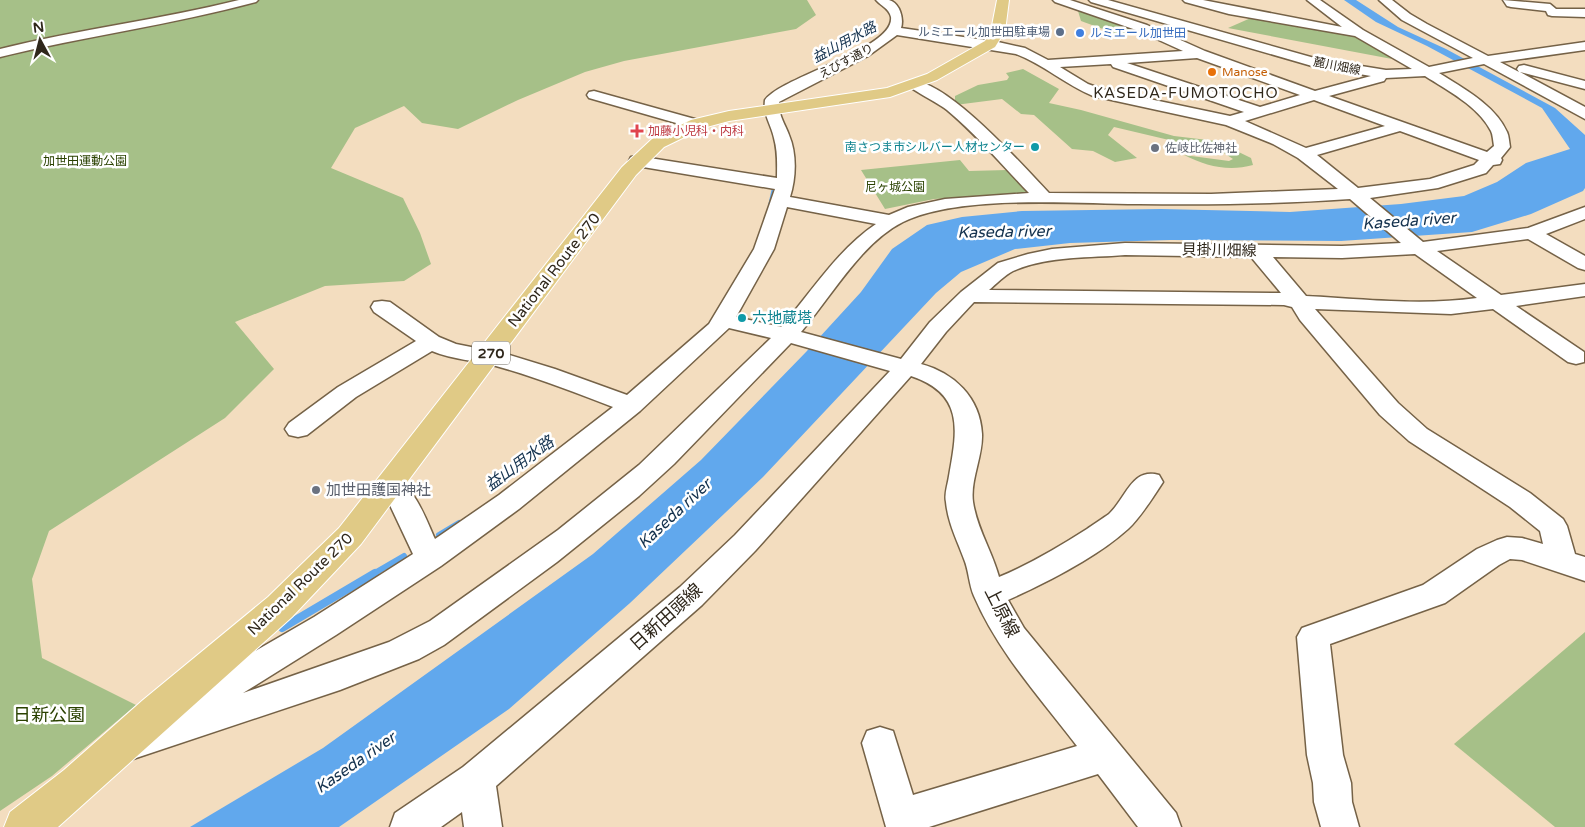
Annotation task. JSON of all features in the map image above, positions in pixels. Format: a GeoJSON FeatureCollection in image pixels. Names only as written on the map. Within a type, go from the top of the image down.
{"type":"FeatureCollection","features":[{"type":"Feature","properties":{"kind":"highway"},"geometry":{"type":"LineString","coordinates":[[990,44],[998,31],[1003,0]]}},
{"type":"Feature","properties":{"kind":"highway","name":"National Route 270"},"geometry":{"type":"LineString","coordinates":[[25,827],[78,784],[157,712],[280,607],[350,536],[638,161],[658,143],[697,124],[868,96],[915,85],[990,44]]}},
{"type":"Feature","properties":{"kind":"street"},"geometry":{"type":"LineString","coordinates":[[0,53],[79,34],[186,16],[252,0]]}},
{"type":"Feature","properties":{"kind":"street"},"geometry":{"type":"LineString","coordinates":[[882,0],[894,7],[894,30],[990,44],[1020,51],[1046,64],[1083,88],[1098,93],[1231,121],[1304,154],[1358,196],[1416,246],[1576,357]]}},
{"type":"Feature","properties":{"kind":"street"},"geometry":{"type":"LineString","coordinates":[[1059,0],[1144,28],[1200,54],[1494,160]]}},
{"type":"Feature","properties":{"kind":"street"},"geometry":{"type":"LineString","coordinates":[[1189,0],[1228,10],[1362,35]]}},
{"type":"Feature","properties":{"kind":"street"},"geometry":{"type":"LineString","coordinates":[[118,747],[312,686],[418,645],[525,570],[651,470],[791,336],[870,237],[891,221],[907,212],[931,206],[962,202],[1044,198],[1242,200],[1358,196],[1442,182],[1476,170],[1494,160],[1502,147],[1502,139],[1495,122],[1476,104],[1428,72],[1362,35],[1313,0]]}},
{"type":"Feature","properties":{"kind":"street"},"geometry":{"type":"LineString","coordinates":[[1385,0],[1414,22],[1483,60],[1562,99],[1585,114]]}},
{"type":"Feature","properties":{"kind":"street"},"geometry":{"type":"LineString","coordinates":[[1509,0],[1511,4],[1550,8],[1552,12],[1585,13]]}},
{"type":"Feature","properties":{"kind":"street"},"geometry":{"type":"LineString","coordinates":[[1079,7],[1100,1]]}},
{"type":"Feature","properties":{"kind":"street","name":"麓川畑線"},"geometry":{"type":"LineString","coordinates":[[1100,1],[1268,50],[1341,68],[1386,74],[1428,72],[1483,60],[1583,47]]}},
{"type":"Feature","properties":{"kind":"street"},"geometry":{"type":"LineString","coordinates":[[1144,28],[1176,23]]}},
{"type":"Feature","properties":{"kind":"street","name":"えびす通り"},"geometry":{"type":"LineString","coordinates":[[771,111],[772,100],[884,40],[894,30]]}},
{"type":"Feature","properties":{"kind":"street"},"geometry":{"type":"LineString","coordinates":[[1046,64],[1268,50]]}},
{"type":"Feature","properties":{"kind":"street"},"geometry":{"type":"LineString","coordinates":[[1106,60],[1259,112]]}},
{"type":"Feature","properties":{"kind":"street"},"geometry":{"type":"LineString","coordinates":[[1483,60],[1585,84]]}},
{"type":"Feature","properties":{"kind":"street"},"geometry":{"type":"LineString","coordinates":[[1231,121],[1315,95],[1378,79],[1386,74]]}},
{"type":"Feature","properties":{"kind":"street"},"geometry":{"type":"LineString","coordinates":[[915,85],[922,87],[948,104],[977,129],[1044,198]]}},
{"type":"Feature","properties":{"kind":"street"},"geometry":{"type":"LineString","coordinates":[[594,95],[697,124]]}},
{"type":"Feature","properties":{"kind":"street"},"geometry":{"type":"LineString","coordinates":[[157,712],[212,694],[325,626],[430,558],[509,502],[631,405],[718,328],[764,249],[783,193],[786,156],[782,137],[771,111]]}},
{"type":"Feature","properties":{"kind":"street"},"geometry":{"type":"LineString","coordinates":[[1304,154],[1401,126]]}},
{"type":"Feature","properties":{"kind":"street"},"geometry":{"type":"LineString","coordinates":[[638,161],[783,193],[891,221]]}},
{"type":"Feature","properties":{"kind":"street","name":"貝掛川畑線"},"geometry":{"type":"LineString","coordinates":[[899,370],[968,296],[1006,268],[1028,260],[1052,255],[1125,249],[1342,252],[1416,246],[1531,233],[1585,212]]}},
{"type":"Feature","properties":{"kind":"street"},"geometry":{"type":"LineString","coordinates":[[1531,233],[1585,264]]}},
{"type":"Feature","properties":{"kind":"street"},"geometry":{"type":"LineString","coordinates":[[1257,251],[1300,302],[1308,315],[1389,409],[1418,435],[1520,500],[1553,526],[1574,565]]}},
{"type":"Feature","properties":{"kind":"street"},"geometry":{"type":"LineString","coordinates":[[968,296],[1284,299],[1300,302],[1451,308],[1585,290]]}},
{"type":"Feature","properties":{"kind":"street"},"geometry":{"type":"LineString","coordinates":[[382,307],[431,342],[450,350],[547,374],[631,405]]}},
{"type":"Feature","properties":{"kind":"street","name":"上原線"},"geometry":{"type":"LineString","coordinates":[[722,320],[791,336],[899,370],[939,379],[952,391],[964,408],[969,434],[959,500],[966,531],[980,561],[989,595],[1013,638],[1162,827]]}},
{"type":"Feature","properties":{"kind":"street"},"geometry":{"type":"LineString","coordinates":[[298,429],[347,392],[431,342]]}},
{"type":"Feature","properties":{"kind":"street","name":"日新田頭線"},"geometry":{"type":"LineString","coordinates":[[409,827],[476,779],[691,596],[745,543],[899,370]]}},
{"type":"Feature","properties":{"kind":"street"},"geometry":{"type":"LineString","coordinates":[[989,595],[1030,577],[1077,550],[1119,521],[1149,482]]}},
{"type":"Feature","properties":{"kind":"street"},"geometry":{"type":"LineString","coordinates":[[388,487],[399,495],[430,558]]}},
{"type":"Feature","properties":{"kind":"street"},"geometry":{"type":"LineString","coordinates":[[1340,827],[1333,802],[1332,783],[1325,755],[1313,637],[1434,594],[1488,557],[1508,548],[1522,549],[1574,565]]}},
{"type":"Feature","properties":{"kind":"street"},"geometry":{"type":"LineString","coordinates":[[880,743],[900,817],[1104,754]]}},
{"type":"Feature","properties":{"kind":"street"},"geometry":{"type":"LineString","coordinates":[[476,779],[483,827]]}},
{"type":"Feature","properties":{"kind":"green space"},"geometry":{"type":"Polygon","coordinates":[[[0,0],[807,0],[816,15],[796,29],[624,61],[585,72],[518,100],[458,129],[422,123],[404,106],[355,128],[331,168],[403,198],[420,233],[431,264],[404,281],[325,286],[235,322],[274,369],[225,418],[49,531],[32,579],[42,658],[136,705],[52,776],[0,811],[0,0]]]}},
{"type":"Feature","properties":{"kind":"green space"},"geometry":{"type":"Polygon","coordinates":[[[1082,10],[1149,33],[1122,36],[1081,21],[1078,11],[1082,10]]]}},
{"type":"Feature","properties":{"kind":"green space"},"geometry":{"type":"Polygon","coordinates":[[[1253,17],[1359,36],[1392,55],[1386,55],[1392,59],[1228,28],[1253,17]]]}},
{"type":"Feature","properties":{"kind":"green space"},"geometry":{"type":"Polygon","coordinates":[[[1023,69],[1059,89],[1049,103],[1174,136],[1216,141],[1251,158],[1253,165],[1226,168],[1209,165],[1184,155],[1229,161],[1233,159],[1224,153],[1114,127],[1108,135],[1137,158],[1115,162],[1093,151],[1072,149],[1034,115],[1021,114],[1002,99],[955,105],[955,96],[978,85],[1007,80],[1009,77],[1006,73],[1023,69]]]}},
{"type":"Feature","properties":{"kind":"green space","name":"尼ヶ城公園"},"geometry":{"type":"Polygon","coordinates":[[[960,160],[969,171],[1007,170],[1030,194],[934,199],[885,209],[861,170],[960,160]]]}},
{"type":"Feature","properties":{"kind":"green space"},"geometry":{"type":"Polygon","coordinates":[[[1585,632],[1585,827],[1555,827],[1454,744],[1585,632]]]}},
{"type":"Feature","properties":{"kind":"water","name":"Kaseda river"},"geometry":{"type":"Polygon","coordinates":[[[1344,0],[1356,0],[1398,27],[1446,49],[1555,108],[1585,135],[1585,188],[1583,191],[1531,214],[1472,232],[1341,241],[1170,240],[1070,243],[1015,249],[961,272],[936,293],[763,477],[630,603],[509,709],[339,827],[190,827],[323,748],[593,554],[701,460],[806,352],[861,292],[892,249],[927,225],[962,217],[1022,211],[1161,209],[1290,212],[1401,204],[1464,196],[1497,182],[1526,163],[1570,149],[1542,108],[1427,46],[1376,22],[1344,0]]]}},
{"type":"Feature","properties":{"kind":"waterway","name":"益山用水路"},"geometry":{"type":"LineString","coordinates":[[834,63],[870,44]]}},
{"type":"Feature","properties":{"kind":"waterway","name":"益山用水路"},"geometry":{"type":"LineString","coordinates":[[770,206],[774,188]]}},
{"type":"Feature","properties":{"kind":"waterway","name":"益山用水路"},"geometry":{"type":"LineString","coordinates":[[439,535],[459,523]]}},
{"type":"Feature","properties":{"kind":"waterway","name":"益山用水路"},"geometry":{"type":"LineString","coordinates":[[373,574],[404,556]]}},
{"type":"Feature","properties":{"kind":"waterway","name":"益山用水路"},"geometry":{"type":"LineString","coordinates":[[282,628],[375,573]]}},
{"type":"Feature","properties":{"kind":"place","name":"ルミエール加世田駐車場"},"geometry":{"type":"Point","coordinates":[1060,32]}},
{"type":"Feature","properties":{"kind":"place","name":"ルミエール加世田"},"geometry":{"type":"Point","coordinates":[1080,33]}},
{"type":"Feature","properties":{"kind":"place","name":"Manose"},"geometry":{"type":"Point","coordinates":[1212,72]}},
{"type":"Feature","properties":{"kind":"place","name":"加藤小児科・内科"},"geometry":{"type":"Point","coordinates":[637,131]}},
{"type":"Feature","properties":{"kind":"place","name":"南さつま市シルバー人材センター"},"geometry":{"type":"Point","coordinates":[1035,147]}},
{"type":"Feature","properties":{"kind":"place","name":"佐岐比佐神社"},"geometry":{"type":"Point","coordinates":[1155,148]}},
{"type":"Feature","properties":{"kind":"place","name":"六地蔵塔"},"geometry":{"type":"Point","coordinates":[742,318]}},
{"type":"Feature","properties":{"kind":"place","name":"加世田護国神社"},"geometry":{"type":"Point","coordinates":[316,490]}},
{"type":"Feature","properties":{"kind":"district","name":"KASEDA-FUMOTOCHO"},"geometry":{"type":"Point","coordinates":[1186,93]}},
{"type":"Feature","properties":{"kind":"park label","name":"加世田運動公園"},"geometry":{"type":"Point","coordinates":[85,161]}},
{"type":"Feature","properties":{"kind":"park label","name":"日新公園"},"geometry":{"type":"Point","coordinates":[49,715]}}]}
